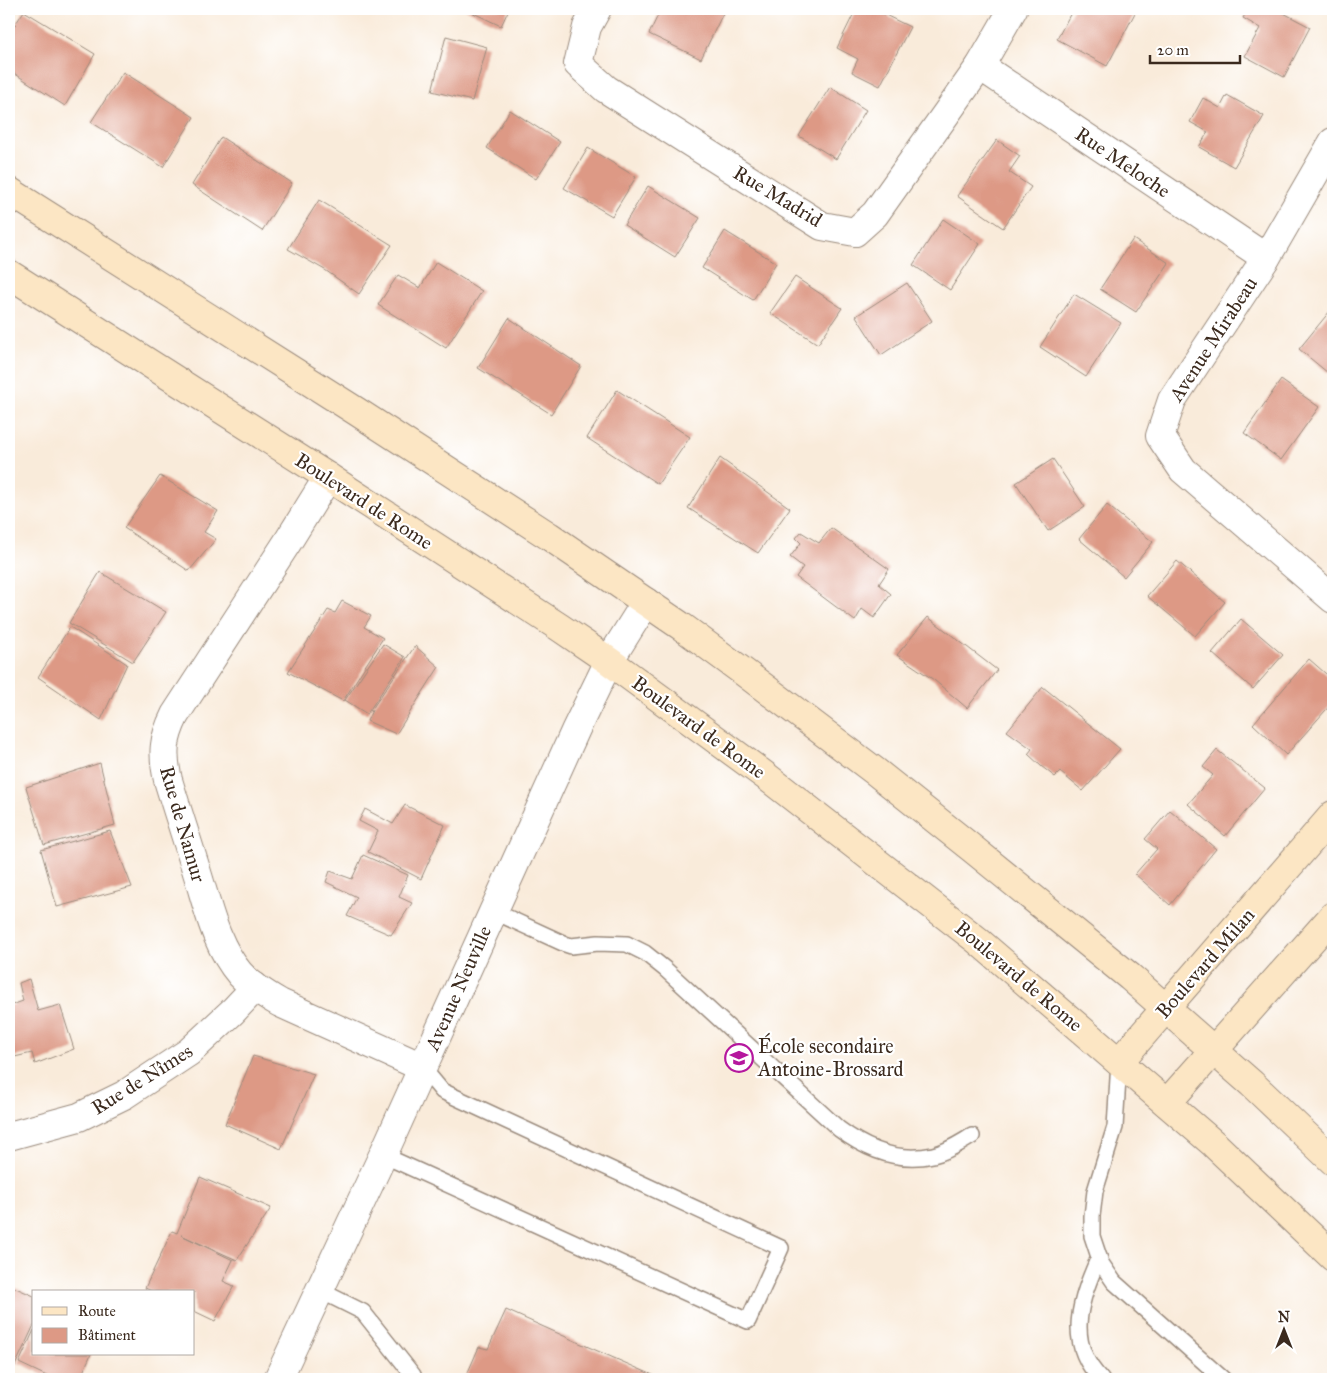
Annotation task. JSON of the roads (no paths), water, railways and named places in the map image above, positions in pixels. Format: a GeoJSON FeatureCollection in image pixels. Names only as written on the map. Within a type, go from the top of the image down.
{"type":"FeatureCollection","features":[{"type":"Feature","properties":{"kind":"main road"},"geometry":{"type":"LineString","coordinates":[[9,191],[492,499],[646,602],[745,673],[876,772],[1016,884],[1166,1009],[1252,1084],[1333,1161]]}},
{"type":"Feature","properties":{"kind":"main road","name":"Boulevard de Rome"},"geometry":{"type":"LineString","coordinates":[[9,274],[549,620],[609,661],[767,777],[977,940],[1237,1165],[1333,1257]]}},
{"type":"Feature","properties":{"kind":"main road","name":"Boulevard Milan"},"geometry":{"type":"LineString","coordinates":[[1119,1062],[1333,815]]}},
{"type":"Feature","properties":{"kind":"main road"},"geometry":{"type":"LineString","coordinates":[[1167,1103],[1333,916]]}},
{"type":"Feature","properties":{"kind":"street","name":"Rue Madrid"},"geometry":{"type":"LineString","coordinates":[[596,9],[588,27],[578,64],[606,89],[822,226],[855,232],[875,214],[980,66],[1013,9]]}},
{"type":"Feature","properties":{"kind":"street","name":"Rue Meloche"},"geometry":{"type":"LineString","coordinates":[[980,66],[1266,258]]}},
{"type":"Feature","properties":{"kind":"street","name":"Avenue Mirabeau"},"geometry":{"type":"LineString","coordinates":[[1333,142],[1266,258],[1172,400],[1160,436],[1183,470],[1333,599]]}},
{"type":"Feature","properties":{"kind":"street","name":"Rue de Namur"},"geometry":{"type":"LineString","coordinates":[[328,477],[175,715],[165,741],[164,759],[168,780],[217,934],[230,960],[241,975],[266,995],[280,1003],[422,1067]]}},
{"type":"Feature","properties":{"kind":"street","name":"Avenue Neuville"},"geometry":{"type":"LineString","coordinates":[[278,1379],[576,728],[609,661],[646,602]]}},
{"type":"Feature","properties":{"kind":"street","name":"Rue de Nîmes"},"geometry":{"type":"LineString","coordinates":[[9,1136],[79,1117],[124,1095],[190,1052],[233,1011],[254,986]]}},
{"type":"Feature","properties":{"kind":"lane"},"geometry":{"type":"LineString","coordinates":[[492,911],[571,946],[598,943],[627,944],[645,952],[839,1129],[855,1141],[875,1151],[894,1156],[914,1158],[935,1155],[954,1147],[972,1136]]}},
{"type":"Feature","properties":{"kind":"lane"},"geometry":{"type":"LineString","coordinates":[[1119,1062],[1115,1127],[1095,1191],[1092,1216],[1092,1236],[1098,1257],[1114,1282],[1223,1379]]}},
{"type":"Feature","properties":{"kind":"lane"},"geometry":{"type":"LineString","coordinates":[[382,1155],[748,1321],[781,1248],[442,1091],[422,1067]]}},
{"type":"Feature","properties":{"kind":"lane"},"geometry":{"type":"LineString","coordinates":[[1098,1257],[1086,1286],[1080,1311],[1079,1334],[1082,1351],[1088,1365],[1101,1379]]}},
{"type":"Feature","properties":{"kind":"lane"},"geometry":{"type":"LineString","coordinates":[[319,1290],[363,1312],[413,1375],[411,1379]]}},
{"type":"Feature","properties":{"kind":"place","name":"École secondaire Antoine-Brossard"},"geometry":{"type":"Point","coordinates":[739,1058]}}]}
